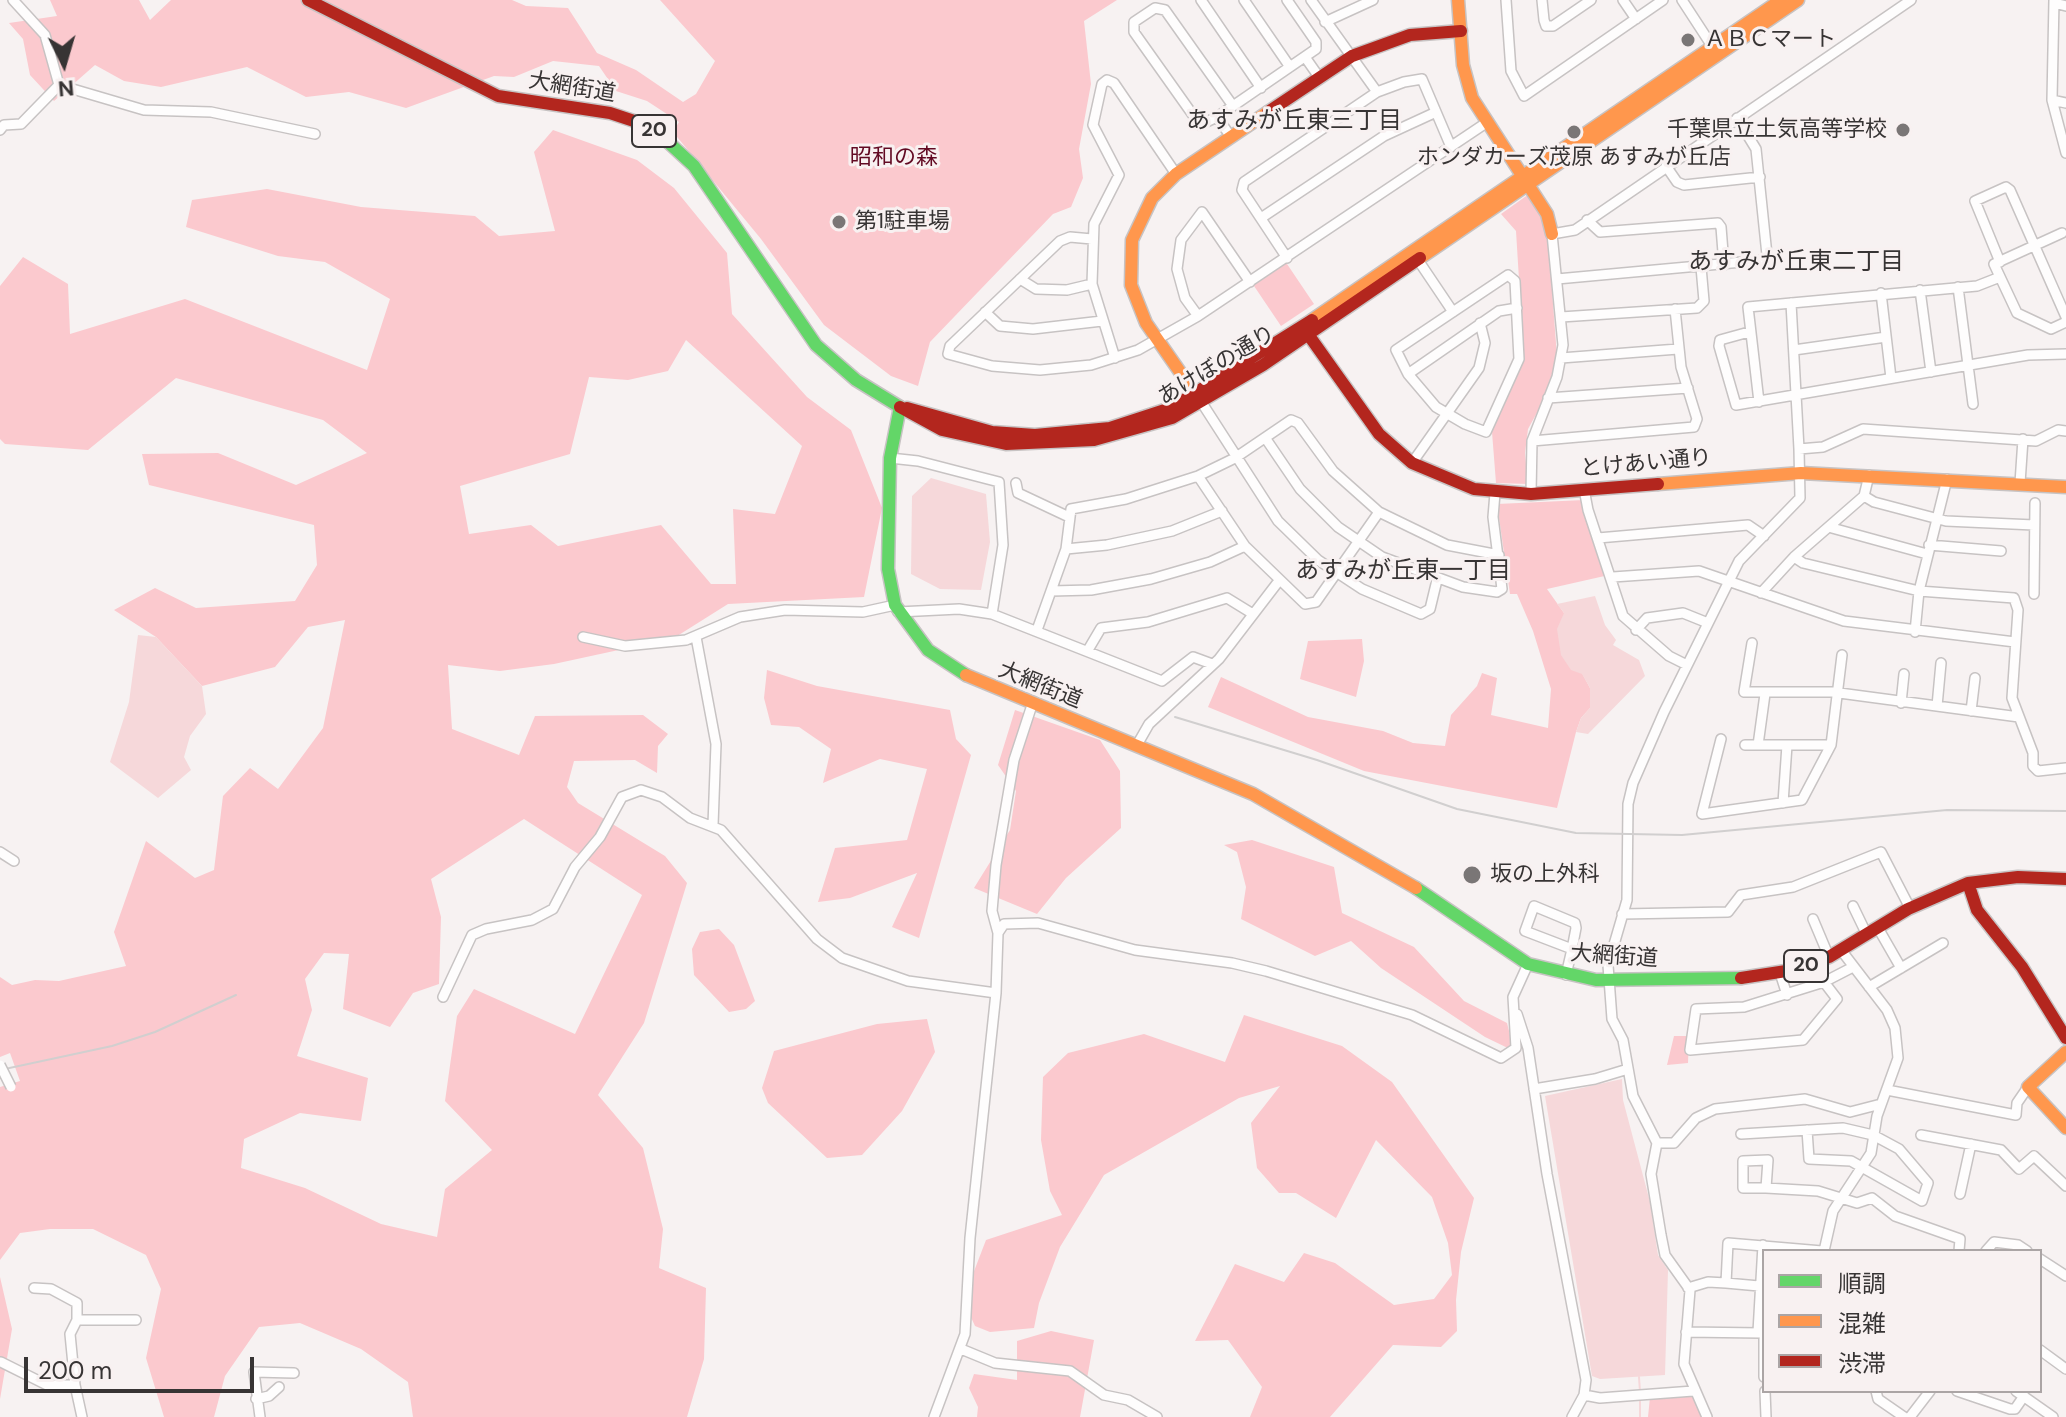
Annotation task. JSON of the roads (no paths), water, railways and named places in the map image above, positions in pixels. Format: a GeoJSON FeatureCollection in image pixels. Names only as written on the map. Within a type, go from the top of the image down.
{"type":"FeatureCollection","features":[{"type":"Feature","properties":{"kind":"street"},"geometry":{"type":"LineString","coordinates":[[13,0],[45,35],[59,85]]}},
{"type":"Feature","properties":{"kind":"street","name":"大網街道"},"geometry":{"type":"LineString","coordinates":[[308,0],[491,93],[622,116],[664,138],[703,177],[801,326],[822,351],[856,380],[900,407],[890,458],[888,569],[896,608],[928,650],[958,671],[1032,705],[1253,794],[1371,859],[1476,925],[1528,964],[1566,975],[1610,980],[1730,980],[1780,973],[1829,957],[1910,908],[1968,883],[2018,877],[2066,879]]}},
{"type":"Feature","properties":{"kind":"street"},"geometry":{"type":"LineString","coordinates":[[1201,0],[1261,88]]}},
{"type":"Feature","properties":{"kind":"street"},"geometry":{"type":"LineString","coordinates":[[1244,0],[1290,67]]}},
{"type":"Feature","properties":{"kind":"street"},"geometry":{"type":"LineString","coordinates":[[1233,106],[1165,10],[1155,8],[1134,22],[1134,32],[1197,122],[1206,124],[1261,88],[1316,49],[1316,42],[1287,0]]}},
{"type":"Feature","properties":{"kind":"street"},"geometry":{"type":"LineString","coordinates":[[1311,0],[1377,92]]}},
{"type":"Feature","properties":{"kind":"street"},"geometry":{"type":"LineString","coordinates":[[1325,22],[1373,0]]}},
{"type":"Feature","properties":{"kind":"street"},"geometry":{"type":"LineString","coordinates":[[1458,0],[1467,82],[1486,123],[1547,214],[1552,234],[1561,317],[1561,358],[1532,441],[1531,494]]}},
{"type":"Feature","properties":{"kind":"street"},"geometry":{"type":"LineString","coordinates":[[1506,0],[1511,71],[1524,96],[1663,0]]}},
{"type":"Feature","properties":{"kind":"street"},"geometry":{"type":"LineString","coordinates":[[1542,0],[1546,26],[1553,26],[1591,0]]}},
{"type":"Feature","properties":{"kind":"street"},"geometry":{"type":"LineString","coordinates":[[1623,0],[1636,19]]}},
{"type":"Feature","properties":{"kind":"street"},"geometry":{"type":"LineString","coordinates":[[1682,0],[1712,46]]}},
{"type":"Feature","properties":{"kind":"street","name":"あけぼの通り"},"geometry":{"type":"LineString","coordinates":[[1305,330],[1418,260],[1712,46],[1781,0]]}},
{"type":"Feature","properties":{"kind":"street","name":"あけぼの通り"},"geometry":{"type":"LineString","coordinates":[[900,407],[992,432],[1055,435],[1110,428],[1199,399],[1798,0]]}},
{"type":"Feature","properties":{"kind":"street"},"geometry":{"type":"LineString","coordinates":[[1552,234],[1569,232],[1911,0]]}},
{"type":"Feature","properties":{"kind":"street"},"geometry":{"type":"LineString","coordinates":[[2066,6],[2054,2],[2052,100],[2066,153]]}},
{"type":"Feature","properties":{"kind":"street"},"geometry":{"type":"LineString","coordinates":[[1437,580],[1430,609],[1421,614],[1362,589],[1336,572],[1278,521],[1136,304],[1129,263],[1140,218],[1152,198],[1176,174],[1352,56],[1388,40],[1461,31]]}},
{"type":"Feature","properties":{"kind":"street"},"geometry":{"type":"LineString","coordinates":[[1305,57],[1319,77]]}},
{"type":"Feature","properties":{"kind":"street"},"geometry":{"type":"LineString","coordinates":[[1287,258],[1242,190],[1244,182],[1377,92],[1422,79],[1451,147]]}},
{"type":"Feature","properties":{"kind":"street"},"geometry":{"type":"LineString","coordinates":[[1115,358],[1092,284],[1092,239],[1099,209],[1119,175],[1093,125],[1102,84],[1107,80],[1114,83],[1176,174]]}},
{"type":"Feature","properties":{"kind":"street"},"geometry":{"type":"LineString","coordinates":[[0,130],[4,125],[21,124],[59,85]]}},
{"type":"Feature","properties":{"kind":"street"},"geometry":{"type":"LineString","coordinates":[[59,85],[144,110],[211,112],[315,134]]}},
{"type":"Feature","properties":{"kind":"street"},"geometry":{"type":"LineString","coordinates":[[2052,100],[2066,103]]}},
{"type":"Feature","properties":{"kind":"street"},"geometry":{"type":"LineString","coordinates":[[1261,218],[1384,136],[1434,113]]}},
{"type":"Feature","properties":{"kind":"street"},"geometry":{"type":"LineString","coordinates":[[1217,117],[1231,137]]}},
{"type":"Feature","properties":{"kind":"street"},"geometry":{"type":"LineString","coordinates":[[1557,279],[1760,262],[1767,255],[1760,177],[1754,143],[1737,118]]}},
{"type":"Feature","properties":{"kind":"street"},"geometry":{"type":"LineString","coordinates":[[1092,239],[1062,239],[950,346],[948,354],[992,366],[1040,370],[1115,358],[1158,340],[1287,258],[1486,123]]}},
{"type":"Feature","properties":{"kind":"street"},"geometry":{"type":"LineString","coordinates":[[1666,166],[1677,182],[1684,185],[1760,177]]}},
{"type":"Feature","properties":{"kind":"street"},"geometry":{"type":"LineString","coordinates":[[2000,262],[1975,201],[2002,188],[2010,190],[2035,245],[2066,320],[2051,329],[2017,313],[1994,264],[2000,262],[2035,245],[2062,233]]}},
{"type":"Feature","properties":{"kind":"street"},"geometry":{"type":"LineString","coordinates":[[1198,316],[1185,298],[1177,269],[1181,240],[1202,212],[1250,282]]}},
{"type":"Feature","properties":{"kind":"street"},"geometry":{"type":"LineString","coordinates":[[1587,220],[1600,232],[1718,223],[1724,265]]}},
{"type":"Feature","properties":{"kind":"street"},"geometry":{"type":"LineString","coordinates":[[1418,260],[1453,312]]}},
{"type":"Feature","properties":{"kind":"street"},"geometry":{"type":"LineString","coordinates":[[1561,317],[1702,306],[1701,267]]}},
{"type":"Feature","properties":{"kind":"street"},"geometry":{"type":"LineString","coordinates":[[1508,275],[1515,281],[1517,308],[1519,359],[1489,429],[1481,431],[1447,414],[1423,394],[1396,350],[1508,275]]}},
{"type":"Feature","properties":{"kind":"street"},"geometry":{"type":"LineString","coordinates":[[1759,402],[1748,307],[1977,286],[2000,277]]}},
{"type":"Feature","properties":{"kind":"street"},"geometry":{"type":"LineString","coordinates":[[1020,279],[1036,289],[1067,290],[1092,284]]}},
{"type":"Feature","properties":{"kind":"street"},"geometry":{"type":"LineString","coordinates":[[1958,287],[1973,404]]}},
{"type":"Feature","properties":{"kind":"street"},"geometry":{"type":"LineString","coordinates":[[1920,290],[1931,372]]}},
{"type":"Feature","properties":{"kind":"street"},"geometry":{"type":"LineString","coordinates":[[1881,293],[1891,378]]}},
{"type":"Feature","properties":{"kind":"street"},"geometry":{"type":"LineString","coordinates":[[1707,1417],[1693,1391],[1684,1364],[1688,1288],[1665,1255],[1651,1174],[1657,1143],[1633,1096],[1623,1040],[1612,1019],[1610,951],[1627,900],[1628,804],[1633,783],[1739,561],[1797,504],[1801,473],[1791,303]]}},
{"type":"Feature","properties":{"kind":"street"},"geometry":{"type":"LineString","coordinates":[[1408,374],[1499,311],[1517,308]]}},
{"type":"Feature","properties":{"kind":"street"},"geometry":{"type":"LineString","coordinates":[[1532,441],[1694,427],[1697,419],[1678,349],[1675,309]]}},
{"type":"Feature","properties":{"kind":"street"},"geometry":{"type":"LineString","coordinates":[[985,312],[1000,326],[1033,329],[1102,321]]}},
{"type":"Feature","properties":{"kind":"street"},"geometry":{"type":"LineString","coordinates":[[1412,463],[1484,355],[1480,323]]}},
{"type":"Feature","properties":{"kind":"street","name":"とけあい通り"},"geometry":{"type":"LineString","coordinates":[[1305,330],[1379,434],[1412,463],[1452,483],[1495,493],[1531,494],[1801,473],[2066,487]]}},
{"type":"Feature","properties":{"kind":"street"},"geometry":{"type":"LineString","coordinates":[[1749,332],[1720,340],[1719,346],[1736,405],[2028,355],[2066,354]]}},
{"type":"Feature","properties":{"kind":"street"},"geometry":{"type":"LineString","coordinates":[[1794,350],[1886,337]]}},
{"type":"Feature","properties":{"kind":"street"},"geometry":{"type":"LineString","coordinates":[[1561,358],[1678,349]]}},
{"type":"Feature","properties":{"kind":"street"},"geometry":{"type":"LineString","coordinates":[[1548,398],[1688,388]]}},
{"type":"Feature","properties":{"kind":"street"},"geometry":{"type":"LineString","coordinates":[[1037,630],[1066,549],[1071,509],[1126,499],[1198,476],[1235,458],[1295,420],[1333,471],[1379,512],[1447,545],[1499,555]]}},
{"type":"Feature","properties":{"kind":"street"},"geometry":{"type":"LineString","coordinates":[[1799,449],[1823,447],[1863,429],[2036,441],[2058,430],[2066,431]]}},
{"type":"Feature","properties":{"kind":"street"},"geometry":{"type":"LineString","coordinates":[[1266,439],[1300,489],[1320,511],[1357,541],[1382,557],[1437,580],[1497,592],[1503,583],[1493,517],[1495,493]]}},
{"type":"Feature","properties":{"kind":"street"},"geometry":{"type":"LineString","coordinates":[[2020,483],[2023,439]]}},
{"type":"Feature","properties":{"kind":"street"},"geometry":{"type":"LineString","coordinates":[[890,458],[918,461],[999,482],[1003,545],[992,614]]}},
{"type":"Feature","properties":{"kind":"street"},"geometry":{"type":"LineString","coordinates":[[1761,593],[1794,557],[1832,528],[1864,496],[1869,475]]}},
{"type":"Feature","properties":{"kind":"street"},"geometry":{"type":"LineString","coordinates":[[1198,476],[1245,546],[1278,582],[1311,605],[1379,512]]}},
{"type":"Feature","properties":{"kind":"street"},"geometry":{"type":"LineString","coordinates":[[1915,632],[1919,591],[1947,479]]}},
{"type":"Feature","properties":{"kind":"street"},"geometry":{"type":"LineString","coordinates":[[1016,483],[1018,493],[1069,517]]}},
{"type":"Feature","properties":{"kind":"street"},"geometry":{"type":"LineString","coordinates":[[1584,489],[1623,616],[1669,656],[1687,665]]}},
{"type":"Feature","properties":{"kind":"street"},"geometry":{"type":"LineString","coordinates":[[1864,496],[1874,502],[1938,517],[1983,524],[2034,525]]}},
{"type":"Feature","properties":{"kind":"street"},"geometry":{"type":"LineString","coordinates":[[2034,594],[2035,503]]}},
{"type":"Feature","properties":{"kind":"street"},"geometry":{"type":"LineString","coordinates":[[1066,549],[1107,545],[1172,531],[1222,511]]}},
{"type":"Feature","properties":{"kind":"street"},"geometry":{"type":"LineString","coordinates":[[1598,538],[1748,525],[1764,536]]}},
{"type":"Feature","properties":{"kind":"street"},"geometry":{"type":"LineString","coordinates":[[1832,528],[1928,550],[2001,551]]}},
{"type":"Feature","properties":{"kind":"street"},"geometry":{"type":"LineString","coordinates":[[1051,591],[1091,590],[1151,579],[1210,562],[1245,546]]}},
{"type":"Feature","properties":{"kind":"street"},"geometry":{"type":"LineString","coordinates":[[1794,557],[1803,563],[1919,591],[2014,598],[2018,610],[2012,698],[2033,753],[2033,766],[2038,771],[2066,768]]}},
{"type":"Feature","properties":{"kind":"street"},"geometry":{"type":"LineString","coordinates":[[1613,577],[1694,570],[1844,621],[2015,642]]}},
{"type":"Feature","properties":{"kind":"street"},"geometry":{"type":"LineString","coordinates":[[1137,745],[1149,724],[1212,664],[1278,582]]}},
{"type":"Feature","properties":{"kind":"street"},"geometry":{"type":"LineString","coordinates":[[1088,650],[1101,628],[1164,618],[1227,598],[1253,614]]}},
{"type":"Feature","properties":{"kind":"street"},"geometry":{"type":"LineString","coordinates":[[583,637],[625,646],[696,637],[740,617],[785,610],[863,612],[896,608],[959,609],[992,614],[1162,681],[1193,657],[1212,664]]}},
{"type":"Feature","properties":{"kind":"street"},"geometry":{"type":"LineString","coordinates":[[1636,630],[1651,616],[1683,613],[1708,623]]}},
{"type":"Feature","properties":{"kind":"street"},"geometry":{"type":"LineString","coordinates":[[696,637],[716,744],[713,825]]}},
{"type":"Feature","properties":{"kind":"street"},"geometry":{"type":"LineString","coordinates":[[1752,643],[1744,692],[1838,694],[2019,717]]}},
{"type":"Feature","properties":{"kind":"street"},"geometry":{"type":"LineString","coordinates":[[1721,739],[1702,814],[1802,800],[1831,745],[1842,655]]}},
{"type":"Feature","properties":{"kind":"street"},"geometry":{"type":"LineString","coordinates":[[1937,706],[1941,663]]}},
{"type":"Feature","properties":{"kind":"street"},"geometry":{"type":"LineString","coordinates":[[1901,703],[1904,674]]}},
{"type":"Feature","properties":{"kind":"street"},"geometry":{"type":"LineString","coordinates":[[1971,711],[1975,678]]}},
{"type":"Feature","properties":{"kind":"street"},"geometry":{"type":"LineString","coordinates":[[1758,745],[1765,694]]}},
{"type":"Feature","properties":{"kind":"street"},"geometry":{"type":"LineString","coordinates":[[934,1417],[961,1349],[967,1314],[970,1238],[996,993],[998,933],[992,911],[996,865],[1014,760],[1032,705]]}},
{"type":"Feature","properties":{"kind":"street"},"geometry":{"type":"LineString","coordinates":[[1745,745],[1831,745]]}},
{"type":"Feature","properties":{"kind":"street"},"geometry":{"type":"LineString","coordinates":[[1783,803],[1787,745]]}},
{"type":"Feature","properties":{"kind":"street"},"geometry":{"type":"LineString","coordinates":[[443,997],[472,935],[486,929],[532,920],[553,909],[575,867],[600,837],[622,797],[641,790],[662,797],[690,818],[713,825],[732,840],[817,939],[842,958],[908,981],[996,993]]}},
{"type":"Feature","properties":{"kind":"street"},"geometry":{"type":"LineString","coordinates":[[0,852],[14,861]]}},
{"type":"Feature","properties":{"kind":"street"},"geometry":{"type":"LineString","coordinates":[[1622,914],[1728,912],[1741,895],[1793,887],[1881,852],[1910,908]]}},
{"type":"Feature","properties":{"kind":"street"},"geometry":{"type":"LineString","coordinates":[[1968,883],[1977,910],[2022,967],[2066,1038]]}},
{"type":"Feature","properties":{"kind":"street"},"geometry":{"type":"LineString","coordinates":[[1566,975],[1572,949],[1575,923],[1534,906],[1525,931],[1572,949]]}},
{"type":"Feature","properties":{"kind":"street"},"geometry":{"type":"LineString","coordinates":[[1853,906],[1901,968]]}},
{"type":"Feature","properties":{"kind":"street"},"geometry":{"type":"LineString","coordinates":[[1813,919],[1829,957]]}},
{"type":"Feature","properties":{"kind":"street"},"geometry":{"type":"LineString","coordinates":[[998,933],[1004,924],[1038,923],[1135,950],[1232,963],[1266,971],[1412,1015],[1501,1058],[1516,1048],[1515,987],[1528,964]]}},
{"type":"Feature","properties":{"kind":"street"},"geometry":{"type":"LineString","coordinates":[[1869,987],[1943,943]]}},
{"type":"Feature","properties":{"kind":"street"},"geometry":{"type":"LineString","coordinates":[[1824,1249],[1833,1211],[1871,1153],[1881,1104],[1898,1058],[1898,1043],[1887,1010],[1841,950]]}},
{"type":"Feature","properties":{"kind":"street"},"geometry":{"type":"LineString","coordinates":[[1824,982],[1837,999],[1803,1040],[1690,1050],[1696,1009],[1744,1007],[1824,982],[1853,967]]}},
{"type":"Feature","properties":{"kind":"street"},"geometry":{"type":"LineString","coordinates":[[1780,973],[1787,995]]}},
{"type":"Feature","properties":{"kind":"street"},"geometry":{"type":"LineString","coordinates":[[1514,1007],[1523,1028],[1586,1380],[1584,1395],[1572,1417]]}},
{"type":"Feature","properties":{"kind":"street"},"geometry":{"type":"LineString","coordinates":[[1887,1090],[2016,1115],[2017,1103],[2028,1087],[2066,1052]]}},
{"type":"Feature","properties":{"kind":"street"},"geometry":{"type":"LineString","coordinates":[[0,1065],[11,1087]]}},
{"type":"Feature","properties":{"kind":"street"},"geometry":{"type":"LineString","coordinates":[[1534,1089],[1595,1079],[1628,1069]]}},
{"type":"Feature","properties":{"kind":"street"},"geometry":{"type":"LineString","coordinates":[[2028,1087],[2066,1128]]}},
{"type":"Feature","properties":{"kind":"street"},"geometry":{"type":"LineString","coordinates":[[1657,1143],[1674,1143],[1696,1118],[1715,1109],[1805,1099],[1850,1112],[1881,1104]]}},
{"type":"Feature","properties":{"kind":"street"},"geometry":{"type":"LineString","coordinates":[[1741,1134],[1807,1130],[1843,1128],[1873,1135],[1899,1149],[1928,1183],[1922,1201],[1862,1166],[1839,1158],[1809,1159],[1807,1130]]}},
{"type":"Feature","properties":{"kind":"street"},"geometry":{"type":"LineString","coordinates":[[1921,1135],[2001,1150],[2019,1169],[2034,1156],[2066,1186]]}},
{"type":"Feature","properties":{"kind":"street"},"geometry":{"type":"LineString","coordinates":[[1960,1194],[1971,1144]]}},
{"type":"Feature","properties":{"kind":"street"},"geometry":{"type":"LineString","coordinates":[[1766,1188],[1818,1191],[1857,1203],[1872,1198],[1895,1216],[1960,1239],[1959,1249]]}},
{"type":"Feature","properties":{"kind":"street"},"geometry":{"type":"LineString","coordinates":[[1988,1249],[1994,1242],[2018,1245],[2024,1249]]}},
{"type":"Feature","properties":{"kind":"street"},"geometry":{"type":"LineString","coordinates":[[1726,1283],[1728,1243],[1803,1249]]}},
{"type":"Feature","properties":{"kind":"street"},"geometry":{"type":"LineString","coordinates":[[1763,1245],[1763,1249]]}},
{"type":"Feature","properties":{"kind":"street"},"geometry":{"type":"LineString","coordinates":[[1686,1332],[1762,1335],[1759,1286],[1762,1255]]}},
{"type":"Feature","properties":{"kind":"street"},"geometry":{"type":"LineString","coordinates":[[2042,1260],[2066,1276]]}},
{"type":"Feature","properties":{"kind":"street"},"geometry":{"type":"LineString","coordinates":[[1688,1288],[1708,1282],[1759,1286]]}},
{"type":"Feature","properties":{"kind":"street"},"geometry":{"type":"LineString","coordinates":[[34,1288],[51,1289],[77,1303],[77,1320],[70,1334],[82,1417]]}},
{"type":"Feature","properties":{"kind":"street"},"geometry":{"type":"LineString","coordinates":[[77,1320],[136,1320]]}},
{"type":"Feature","properties":{"kind":"street"},"geometry":{"type":"LineString","coordinates":[[961,1349],[995,1363],[1070,1371],[1104,1395],[1128,1400],[1157,1417]]}},
{"type":"Feature","properties":{"kind":"street"},"geometry":{"type":"LineString","coordinates":[[2042,1351],[2066,1369]]}},
{"type":"Feature","properties":{"kind":"street"},"geometry":{"type":"LineString","coordinates":[[1,1362],[47,1385],[75,1385]]}},
{"type":"Feature","properties":{"kind":"street"},"geometry":{"type":"LineString","coordinates":[[260,1417],[254,1372],[294,1373]]}},
{"type":"Feature","properties":{"kind":"street"},"geometry":{"type":"LineString","coordinates":[[256,1399],[269,1396],[279,1387]]}},
{"type":"Feature","properties":{"kind":"street"},"geometry":{"type":"LineString","coordinates":[[1584,1395],[1600,1398],[1693,1391]]}},
{"type":"Feature","properties":{"kind":"street"},"geometry":{"type":"LineString","coordinates":[[1765,1393],[1766,1417]]}},
{"type":"Feature","properties":{"kind":"street"},"geometry":{"type":"LineString","coordinates":[[1876,1393],[1878,1399],[1907,1417],[1928,1393]]}},
{"type":"Feature","properties":{"kind":"street"},"geometry":{"type":"LineString","coordinates":[[1963,1393],[2010,1409],[2015,1409],[2020,1394],[2053,1417]]}},
{"type":"Feature","properties":{"kind":"waterway"},"geometry":{"type":"LineString","coordinates":[[1639,1377],[1640,1392]]}},
{"type":"Feature","properties":{"kind":"waterway"},"geometry":{"type":"LineString","coordinates":[[1640,1398],[1640,1417]]}},
{"type":"Feature","properties":{"kind":"railway"},"geometry":{"type":"LineString","coordinates":[[1175,717],[1317,760],[1457,809],[1576,833],[1682,835],[1947,810],[2066,811]]}},
{"type":"Feature","properties":{"kind":"railway"},"geometry":{"type":"LineString","coordinates":[[0,1070],[112,1046],[155,1032],[236,995]]}},
{"type":"Feature","properties":{"kind":"place","name":"ＡＢＣマート"},"geometry":{"type":"Point","coordinates":[1688,40]}},
{"type":"Feature","properties":{"kind":"place","name":"千葉県立土気高等学校"},"geometry":{"type":"Point","coordinates":[1903,130]}},
{"type":"Feature","properties":{"kind":"place","name":"ホンダカーズ茂原 あすみが丘店"},"geometry":{"type":"Point","coordinates":[1574,132]}},
{"type":"Feature","properties":{"kind":"place","name":"第1駐車場"},"geometry":{"type":"Point","coordinates":[839,222]}},
{"type":"Feature","properties":{"kind":"place","name":"坂の上外科"},"geometry":{"type":"Point","coordinates":[1472,875]}},
{"type":"Feature","properties":{"kind":"district","name":"あすみが丘東三丁目"},"geometry":{"type":"Point","coordinates":[1294,122]}},
{"type":"Feature","properties":{"kind":"district","name":"あすみが丘東二丁目"},"geometry":{"type":"Point","coordinates":[1796,263]}},
{"type":"Feature","properties":{"kind":"district","name":"あすみが丘東一丁目"},"geometry":{"type":"Point","coordinates":[1403,572]}},
{"type":"Feature","properties":{"kind":"park label","name":"昭和の森"},"geometry":{"type":"Point","coordinates":[894,158]}}]}
